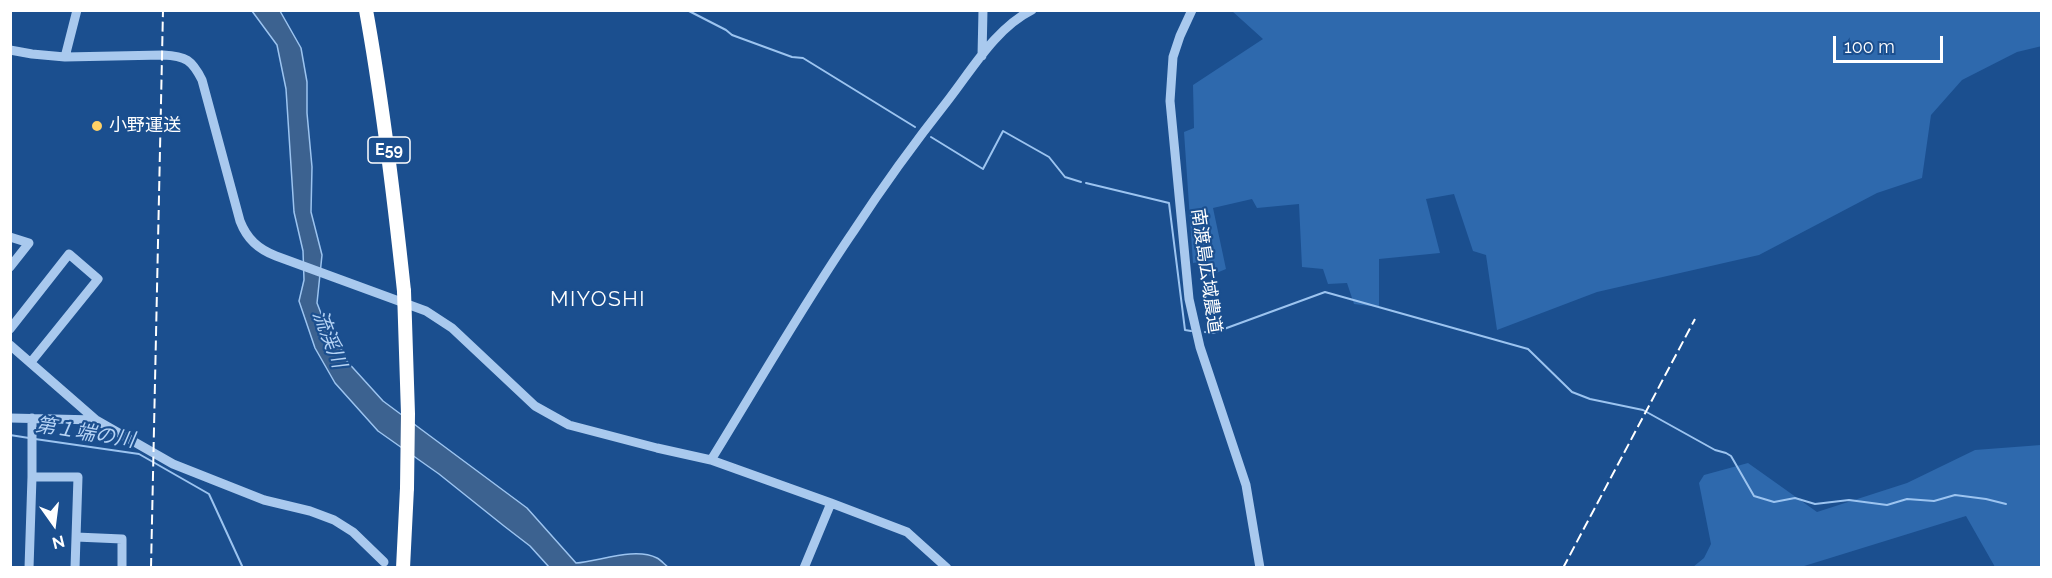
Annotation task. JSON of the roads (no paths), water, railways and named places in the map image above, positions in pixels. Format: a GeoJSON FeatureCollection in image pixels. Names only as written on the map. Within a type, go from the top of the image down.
{"type":"FeatureCollection","features":[{"type":"Feature","properties":{"kind":"highway","name":"E59"},"geometry":{"type":"LineString","coordinates":[[366,10],[380,88],[404,291],[408,414],[403,567]]}},
{"type":"Feature","properties":{"kind":"street"},"geometry":{"type":"LineString","coordinates":[[65,57],[77,10]]}},
{"type":"Feature","properties":{"kind":"street"},"geometry":{"type":"LineString","coordinates":[[982,10],[982,56]]}},
{"type":"Feature","properties":{"kind":"street"},"geometry":{"type":"LineString","coordinates":[[711,460],[851,234],[905,156],[982,56],[1007,28],[1032,10]]}},
{"type":"Feature","properties":{"kind":"street","name":"南渡島広域農道"},"geometry":{"type":"LineString","coordinates":[[1192,10],[1173,57],[1170,101],[1189,299],[1200,347],[1246,484],[1260,567]]}},
{"type":"Feature","properties":{"kind":"street"},"geometry":{"type":"LineString","coordinates":[[10,50],[65,57],[179,56],[191,63],[202,80],[243,227],[257,246],[276,256],[398,299],[437,318],[452,328],[535,406],[568,425],[711,460],[831,503],[908,532],[948,567]]}},
{"type":"Feature","properties":{"kind":"street"},"geometry":{"type":"LineString","coordinates":[[10,237],[29,243],[10,267]]}},
{"type":"Feature","properties":{"kind":"street"},"geometry":{"type":"LineString","coordinates":[[10,329],[69,254],[98,279],[31,362]]}},
{"type":"Feature","properties":{"kind":"street"},"geometry":{"type":"LineString","coordinates":[[10,345],[96,420],[173,464],[264,500],[310,511],[334,520],[353,532],[384,562]]}},
{"type":"Feature","properties":{"kind":"street"},"geometry":{"type":"LineString","coordinates":[[10,418],[96,420]]}},
{"type":"Feature","properties":{"kind":"street"},"geometry":{"type":"LineString","coordinates":[[29,567],[32,418]]}},
{"type":"Feature","properties":{"kind":"street"},"geometry":{"type":"LineString","coordinates":[[32,477],[78,477],[75,567]]}},
{"type":"Feature","properties":{"kind":"street"},"geometry":{"type":"LineString","coordinates":[[804,567],[831,503]]}},
{"type":"Feature","properties":{"kind":"street"},"geometry":{"type":"LineString","coordinates":[[76,537],[122,539],[122,567]]}},
{"type":"Feature","properties":{"kind":"water","name":"流渓川"},"geometry":{"type":"Polygon","coordinates":[[[252,11],[280,11],[301,48],[307,82],[307,113],[312,167],[311,212],[322,255],[317,303],[329,334],[345,354],[344,358],[383,401],[527,508],[576,563],[638,554],[657,558],[668,567],[549,567],[530,546],[439,474],[378,431],[335,383],[315,348],[299,301],[304,280],[303,251],[294,212],[286,89],[277,45],[252,11]]]}},
{"type":"Feature","properties":{"kind":"waterway"},"geometry":{"type":"LineString","coordinates":[[687,10],[732,35],[792,57],[803,58],[915,127]]}},
{"type":"Feature","properties":{"kind":"waterway"},"geometry":{"type":"LineString","coordinates":[[931,137],[983,169],[1003,131],[1049,157],[1065,177],[1081,182]]}},
{"type":"Feature","properties":{"kind":"waterway"},"geometry":{"type":"LineString","coordinates":[[1086,183],[1169,203],[1185,330],[1191,331]]}},
{"type":"Feature","properties":{"kind":"waterway"},"geometry":{"type":"LineString","coordinates":[[1205,332],[1213,333],[1325,292],[1528,349],[1572,392],[1590,399],[1643,410],[1715,450],[1731,456],[1754,496],[1774,502],[1795,498],[1815,504],[1849,500],[1887,505],[1907,499],[1934,501],[1955,495],[2006,504]]}},
{"type":"Feature","properties":{"kind":"waterway","name":"第１端の川"},"geometry":{"type":"LineString","coordinates":[[10,435],[29,438]]}},
{"type":"Feature","properties":{"kind":"waterway","name":"第１端の川"},"geometry":{"type":"LineString","coordinates":[[35,439],[139,454],[209,494],[243,568]]}},
{"type":"Feature","properties":{"kind":"railway"},"geometry":{"type":"LineString","coordinates":[[151,568],[163,10]]}},
{"type":"Feature","properties":{"kind":"railway"},"geometry":{"type":"LineString","coordinates":[[1563,568],[1695,319]]}},
{"type":"Feature","properties":{"kind":"place","name":"小野運送"},"geometry":{"type":"Point","coordinates":[97,126]}},
{"type":"Feature","properties":{"kind":"district","name":"MIYOSHI"},"geometry":{"type":"Point","coordinates":[598,300]}}]}
